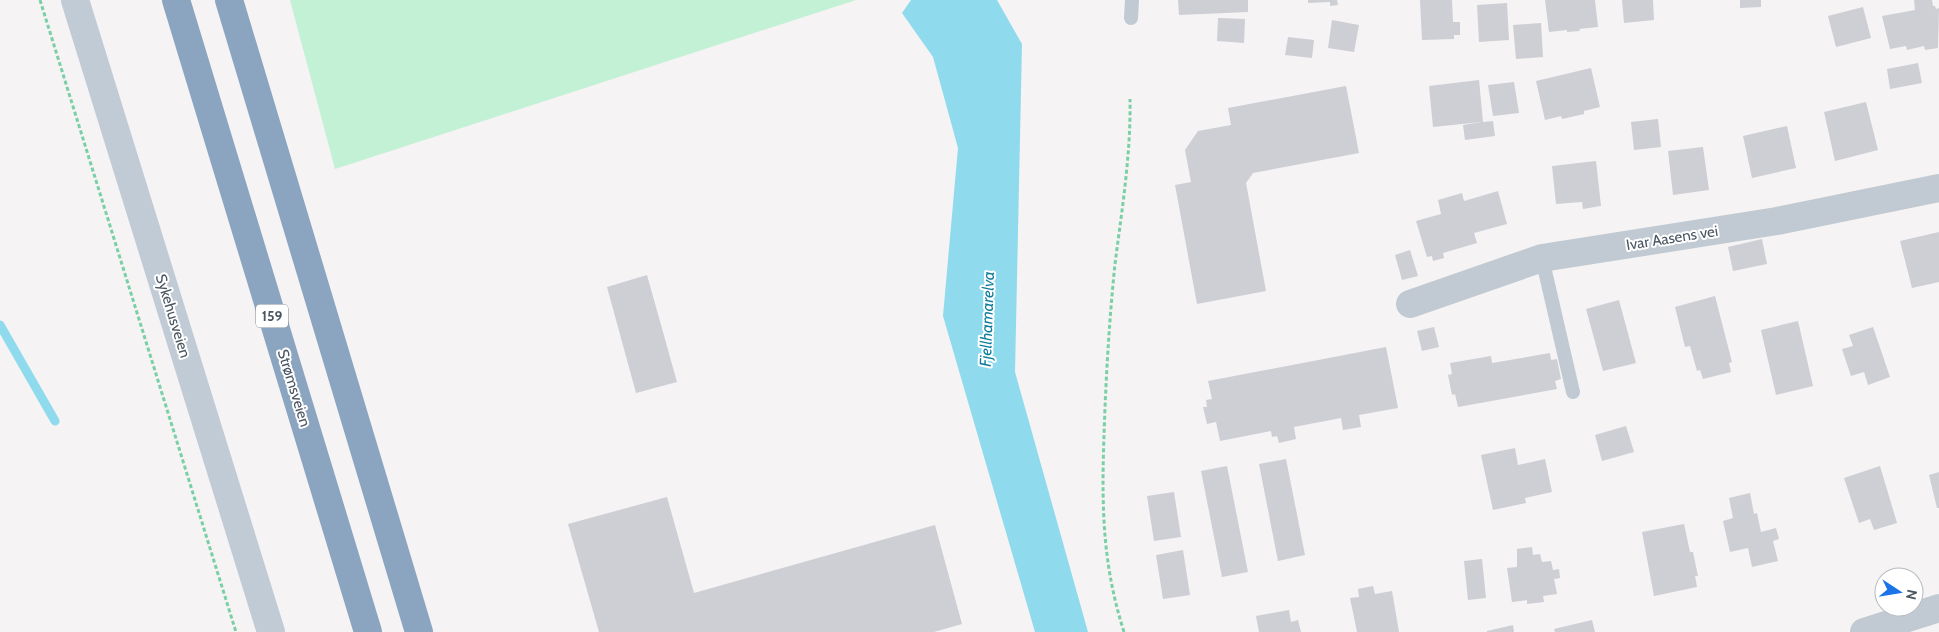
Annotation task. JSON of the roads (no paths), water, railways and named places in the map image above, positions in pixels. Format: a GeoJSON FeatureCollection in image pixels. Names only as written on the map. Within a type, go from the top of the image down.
{"type":"FeatureCollection","features":[{"type":"Feature","properties":{"kind":"highway","name":"Strømsveien"},"geometry":{"type":"LineString","coordinates":[[176,0],[368,632]]}},
{"type":"Feature","properties":{"kind":"highway"},"geometry":{"type":"LineString","coordinates":[[228,0],[392,545],[420,632]]}},
{"type":"Feature","properties":{"kind":"main road","name":"Sykehusveien"},"geometry":{"type":"LineString","coordinates":[[75,0],[271,632]]}},
{"type":"Feature","properties":{"kind":"street","name":"Ivar Aasens vei"},"geometry":{"type":"LineString","coordinates":[[1410,304],[1542,258],[1777,221],[1939,188]]}},
{"type":"Feature","properties":{"kind":"street"},"geometry":{"type":"LineString","coordinates":[[1864,632],[1939,608]]}},
{"type":"Feature","properties":{"kind":"lane"},"geometry":{"type":"LineString","coordinates":[[1131,18],[1132,0]]}},
{"type":"Feature","properties":{"kind":"lane"},"geometry":{"type":"LineString","coordinates":[[1542,258],[1574,392]]}},
{"type":"Feature","properties":{"kind":"water","name":"Fjellhamarelva"},"geometry":{"type":"Polygon","coordinates":[[[911,0],[997,0],[1022,44],[1015,372],[1088,632],[1035,632],[943,316],[958,148],[933,57],[902,13],[911,0]]]}},
{"type":"Feature","properties":{"kind":"waterway"},"geometry":{"type":"LineString","coordinates":[[0,325],[55,421]]}}]}
